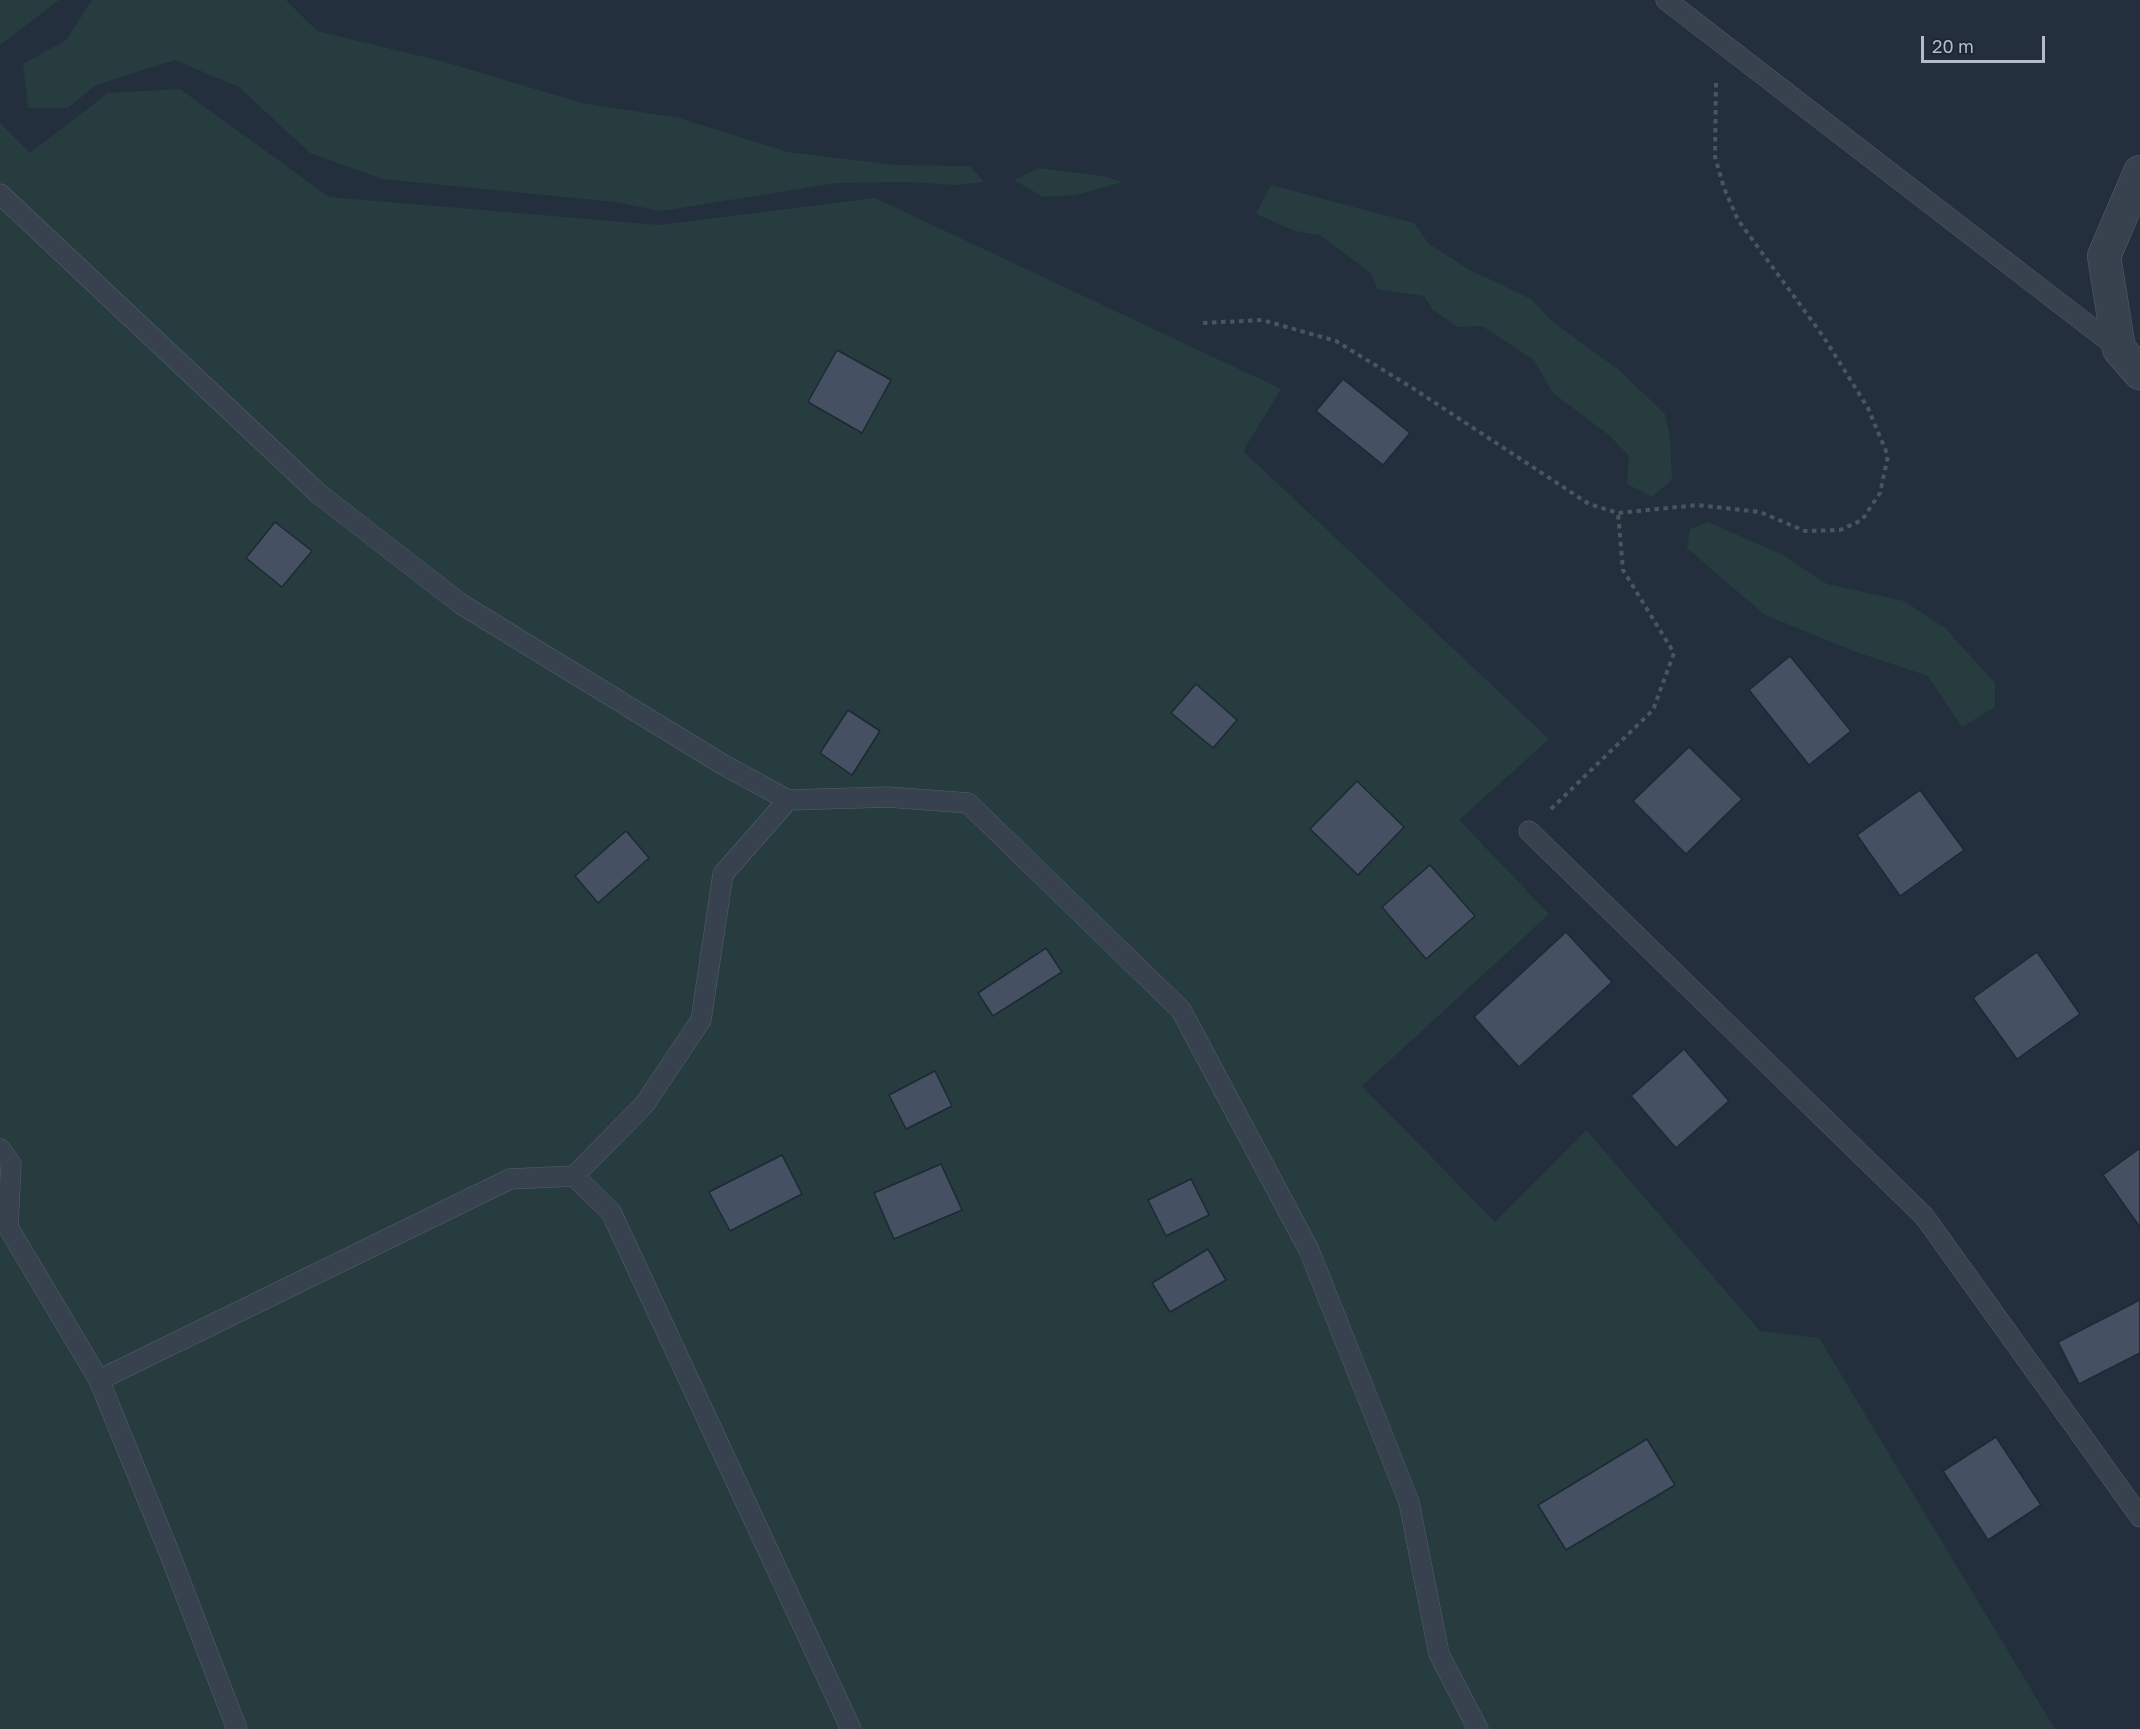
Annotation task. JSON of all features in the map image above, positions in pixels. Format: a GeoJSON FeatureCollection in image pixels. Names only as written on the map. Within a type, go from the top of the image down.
{"type":"FeatureCollection","features":[{"type":"Feature","properties":{"kind":"street"},"geometry":{"type":"LineString","coordinates":[[2130,361],[2104,256],[2140,172]]}},
{"type":"Feature","properties":{"kind":"lane"},"geometry":{"type":"LineString","coordinates":[[1666,0],[2130,361]]}},
{"type":"Feature","properties":{"kind":"lane"},"geometry":{"type":"LineString","coordinates":[[0,194],[319,494],[461,604],[722,764],[788,800],[888,797],[968,804],[1181,1011],[1308,1250],[1409,1502],[1439,1654],[1478,1729]]}},
{"type":"Feature","properties":{"kind":"lane"},"geometry":{"type":"LineString","coordinates":[[99,1380],[510,1179],[574,1176],[644,1106],[701,1020],[723,874],[788,800]]}},
{"type":"Feature","properties":{"kind":"lane"},"geometry":{"type":"LineString","coordinates":[[1529,831],[1924,1216],[2140,1517]]}},
{"type":"Feature","properties":{"kind":"lane"},"geometry":{"type":"LineString","coordinates":[[0,1149],[11,1164],[4,1229],[99,1380],[171,1557],[237,1729]]}},
{"type":"Feature","properties":{"kind":"lane"},"geometry":{"type":"LineString","coordinates":[[574,1176],[611,1212],[851,1729]]}},
{"type":"Feature","properties":{"kind":"path"},"geometry":{"type":"LineString","coordinates":[[1203,323],[1262,320],[1336,341],[1414,389],[1589,504],[1618,513],[1698,505],[1760,512],[1806,531],[1840,530],[1862,520],[1880,493],[1888,456],[1868,408],[1823,336],[1738,220],[1724,188],[1715,158],[1716,38]]}},
{"type":"Feature","properties":{"kind":"path"},"geometry":{"type":"LineString","coordinates":[[1529,831],[1653,710],[1674,653],[1623,570],[1618,513]]}},
{"type":"Feature","properties":{"kind":"green space"},"geometry":{"type":"Polygon","coordinates":[[[0,0],[59,0],[0,45],[0,0]]]}},
{"type":"Feature","properties":{"kind":"green space"},"geometry":{"type":"Polygon","coordinates":[[[92,0],[286,0],[317,31],[441,61],[582,103],[679,118],[788,152],[896,165],[970,166],[984,182],[956,185],[907,182],[837,183],[661,211],[615,202],[382,179],[310,153],[239,87],[175,60],[96,85],[68,108],[28,108],[23,64],[66,40],[92,0]]]}},
{"type":"Feature","properties":{"kind":"green space"},"geometry":{"type":"Polygon","coordinates":[[[180,89],[329,197],[659,225],[875,198],[1281,389],[1243,451],[1549,739],[1459,820],[1549,914],[1362,1086],[1495,1222],[1586,1130],[1760,1331],[1819,1338],[2055,1729],[0,1729],[0,123],[30,153],[108,93],[180,89]]]}},
{"type":"Feature","properties":{"kind":"green space"},"geometry":{"type":"Polygon","coordinates":[[[1039,168],[1103,176],[1123,182],[1076,195],[1043,197],[1014,180],[1039,168]]]}},
{"type":"Feature","properties":{"kind":"green space"},"geometry":{"type":"Polygon","coordinates":[[[1271,185],[1414,223],[1429,244],[1468,269],[1531,299],[1554,323],[1619,370],[1665,414],[1670,438],[1672,480],[1652,497],[1627,484],[1629,456],[1609,435],[1553,393],[1534,360],[1482,326],[1457,327],[1432,309],[1424,296],[1377,289],[1371,273],[1320,235],[1295,231],[1256,214],[1271,185]]]}},
{"type":"Feature","properties":{"kind":"green space"},"geometry":{"type":"Polygon","coordinates":[[[1708,522],[1781,554],[1827,584],[1904,601],[1945,628],[1995,683],[1995,707],[1962,727],[1928,676],[1859,653],[1765,615],[1687,548],[1690,529],[1708,522]]]}},
{"type":"Feature","properties":{"kind":"building"},"geometry":{"type":"Polygon","coordinates":[[[837,350],[891,380],[862,433],[808,402],[837,350]]]}},
{"type":"Feature","properties":{"kind":"building"},"geometry":{"type":"Polygon","coordinates":[[[1343,379],[1410,433],[1383,465],[1316,411],[1343,379]]]}},
{"type":"Feature","properties":{"kind":"building"},"geometry":{"type":"Polygon","coordinates":[[[275,522],[312,551],[282,587],[246,558],[275,522]]]}},
{"type":"Feature","properties":{"kind":"building"},"geometry":{"type":"Polygon","coordinates":[[[1790,656],[1851,731],[1809,765],[1749,690],[1790,656]]]}},
{"type":"Feature","properties":{"kind":"building"},"geometry":{"type":"Polygon","coordinates":[[[1196,684],[1237,720],[1213,748],[1171,713],[1196,684]]]}},
{"type":"Feature","properties":{"kind":"building"},"geometry":{"type":"Polygon","coordinates":[[[848,710],[880,731],[852,775],[820,753],[848,710]]]}},
{"type":"Feature","properties":{"kind":"building"},"geometry":{"type":"Polygon","coordinates":[[[1689,747],[1742,799],[1686,854],[1633,801],[1689,747]]]}},
{"type":"Feature","properties":{"kind":"building"},"geometry":{"type":"Polygon","coordinates":[[[1357,781],[1404,827],[1358,875],[1310,829],[1357,781]]]}},
{"type":"Feature","properties":{"kind":"building"},"geometry":{"type":"Polygon","coordinates":[[[1920,790],[1964,850],[1900,896],[1857,835],[1920,790]]]}},
{"type":"Feature","properties":{"kind":"building"},"geometry":{"type":"Polygon","coordinates":[[[626,831],[649,858],[598,903],[575,876],[626,831]]]}},
{"type":"Feature","properties":{"kind":"building"},"geometry":{"type":"Polygon","coordinates":[[[1430,865],[1475,916],[1426,959],[1382,907],[1430,865]]]}},
{"type":"Feature","properties":{"kind":"building"},"geometry":{"type":"Polygon","coordinates":[[[1566,932],[1612,982],[1519,1067],[1474,1017],[1566,932]]]}},
{"type":"Feature","properties":{"kind":"building"},"geometry":{"type":"Polygon","coordinates":[[[1046,948],[1062,972],[993,1016],[978,993],[1046,948]]]}},
{"type":"Feature","properties":{"kind":"building"},"geometry":{"type":"Polygon","coordinates":[[[2037,952],[2080,1014],[2017,1059],[1973,998],[2037,952]]]}},
{"type":"Feature","properties":{"kind":"building"},"geometry":{"type":"Polygon","coordinates":[[[1684,1049],[1729,1101],[1676,1148],[1631,1096],[1684,1049]]]}},
{"type":"Feature","properties":{"kind":"building"},"geometry":{"type":"Polygon","coordinates":[[[935,1071],[952,1106],[906,1129],[889,1095],[935,1071]]]}},
{"type":"Feature","properties":{"kind":"building"},"geometry":{"type":"Polygon","coordinates":[[[2140,1148],[2140,1227],[2103,1175],[2140,1148]]]}},
{"type":"Feature","properties":{"kind":"building"},"geometry":{"type":"Polygon","coordinates":[[[782,1155],[802,1194],[730,1231],[709,1192],[782,1155]]]}},
{"type":"Feature","properties":{"kind":"building"},"geometry":{"type":"Polygon","coordinates":[[[941,1164],[962,1210],[894,1239],[874,1193],[941,1164]]]}},
{"type":"Feature","properties":{"kind":"building"},"geometry":{"type":"Polygon","coordinates":[[[1191,1179],[1209,1215],[1166,1236],[1148,1200],[1191,1179]]]}},
{"type":"Feature","properties":{"kind":"building"},"geometry":{"type":"Polygon","coordinates":[[[1208,1249],[1226,1280],[1170,1312],[1152,1283],[1208,1249]]]}},
{"type":"Feature","properties":{"kind":"building"},"geometry":{"type":"Polygon","coordinates":[[[2140,1300],[2140,1353],[2079,1384],[2058,1342],[2140,1300]]]}},
{"type":"Feature","properties":{"kind":"building"},"geometry":{"type":"Polygon","coordinates":[[[1996,1437],[2041,1505],[1988,1540],[1943,1471],[1996,1437]]]}},
{"type":"Feature","properties":{"kind":"building"},"geometry":{"type":"Polygon","coordinates":[[[1647,1439],[1675,1485],[1566,1550],[1538,1505],[1647,1439]]]}}]}
